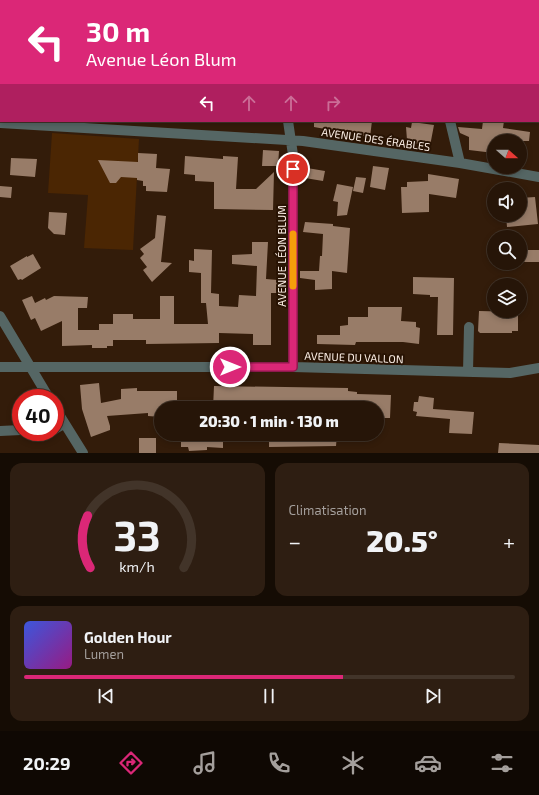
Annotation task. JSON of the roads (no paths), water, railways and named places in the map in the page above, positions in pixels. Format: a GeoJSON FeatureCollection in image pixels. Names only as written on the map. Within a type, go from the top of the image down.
{"type":"FeatureCollection","features":[{"type":"Feature","properties":{"kind":"street","name":"AVENUE LÉON BLUM"},"geometry":{"type":"LineString","coordinates":[[288,122],[293,155],[293,367]]}},
{"type":"Feature","properties":{"kind":"street"},"geometry":{"type":"LineString","coordinates":[[450,122],[460,163]]}},
{"type":"Feature","properties":{"kind":"street","name":"AVENUE DES ÉRABLES"},"geometry":{"type":"LineString","coordinates":[[0,123],[291,140],[460,163],[539,176]]}},
{"type":"Feature","properties":{"kind":"street"},"geometry":{"type":"LineString","coordinates":[[0,316],[43,389]]}},
{"type":"Feature","properties":{"kind":"street"},"geometry":{"type":"LineString","coordinates":[[468,372],[469,327]]}},
{"type":"Feature","properties":{"kind":"street","name":"AVENUE DU VALLON"},"geometry":{"type":"LineString","coordinates":[[0,367],[293,367],[510,373],[539,368]]}},
{"type":"Feature","properties":{"kind":"street"},"geometry":{"type":"LineString","coordinates":[[64,424],[83,453]]}},
{"type":"Feature","properties":{"kind":"street"},"geometry":{"type":"LineString","coordinates":[[0,431],[12,430]]}}]}
